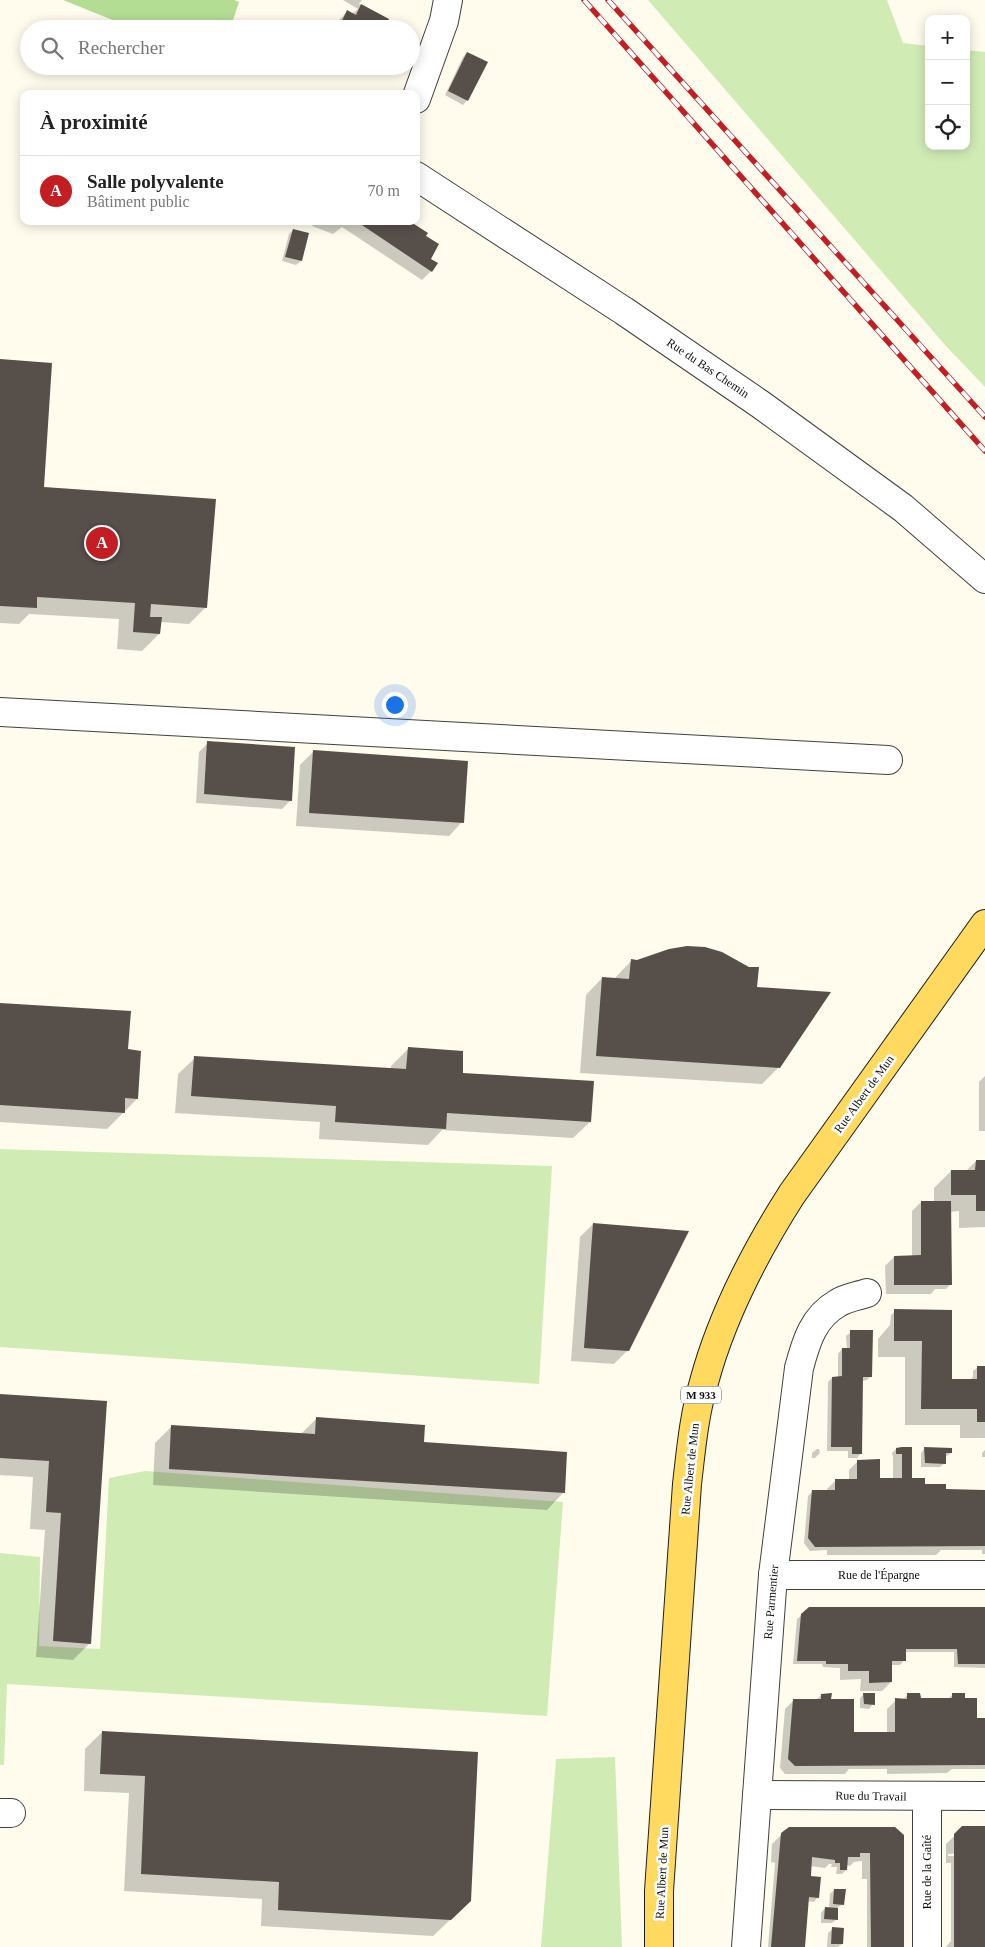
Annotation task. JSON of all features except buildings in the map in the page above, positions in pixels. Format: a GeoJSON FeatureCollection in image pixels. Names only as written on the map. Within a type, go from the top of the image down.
{"type":"FeatureCollection","features":[{"type":"Feature","properties":{"kind":"main road","name":"Rue Albert de Mun"},"geometry":{"type":"LineString","coordinates":[[659,1947],[659,1891],[687,1484],[693,1431],[706,1375],[734,1298],[772,1226],[792,1194],[985,924]]}},
{"type":"Feature","properties":{"kind":"street"},"geometry":{"type":"LineString","coordinates":[[419,90],[444,21],[448,0]]}},
{"type":"Feature","properties":{"kind":"street","name":"Rue du Bas Chemin"},"geometry":{"type":"LineString","coordinates":[[420,179],[607,300],[760,404],[903,508],[985,579]]}},
{"type":"Feature","properties":{"kind":"street"},"geometry":{"type":"LineString","coordinates":[[0,712],[888,760]]}},
{"type":"Feature","properties":{"kind":"street","name":"Rue Parmentier"},"geometry":{"type":"LineString","coordinates":[[746,1947],[773,1575],[799,1368],[807,1338],[822,1315],[838,1302],[867,1293]]}},
{"type":"Feature","properties":{"kind":"street","name":"Rue de l'Épargne"},"geometry":{"type":"LineString","coordinates":[[773,1575],[985,1575]]}},
{"type":"Feature","properties":{"kind":"street","name":"Rue du Travail"},"geometry":{"type":"LineString","coordinates":[[757,1795],[985,1796]]}},
{"type":"Feature","properties":{"kind":"street","name":"Rue de la Gaîté"},"geometry":{"type":"LineString","coordinates":[[927,1797],[927,1947]]}},
{"type":"Feature","properties":{"kind":"green space"},"geometry":{"type":"Polygon","coordinates":[[[63,0],[234,0],[239,2],[233,20],[113,20],[63,0]]]}},
{"type":"Feature","properties":{"kind":"green space"},"geometry":{"type":"Polygon","coordinates":[[[648,0],[887,0],[903,43],[925,46],[925,150],[970,150],[970,50],[985,52],[985,387],[945,345],[648,0]]]}},
{"type":"Feature","properties":{"kind":"green space"},"geometry":{"type":"Polygon","coordinates":[[[0,1149],[552,1166],[539,1384],[0,1347],[0,1149]]]}},
{"type":"Feature","properties":{"kind":"green space"},"geometry":{"type":"Polygon","coordinates":[[[145,1471],[563,1502],[547,1716],[7,1684],[4,1765],[0,1765],[0,1553],[40,1557],[39,1646],[100,1649],[109,1478],[145,1471]]]}},
{"type":"Feature","properties":{"kind":"green space"},"geometry":{"type":"Polygon","coordinates":[[[615,1757],[622,1947],[541,1947],[556,1759],[615,1757]]]}},
{"type":"Feature","properties":{"kind":"railway"},"geometry":{"type":"LineString","coordinates":[[584,0],[985,451]]}},
{"type":"Feature","properties":{"kind":"railway"},"geometry":{"type":"LineString","coordinates":[[608,0],[985,417]]}},
{"type":"Feature","properties":{"kind":"place","name":"Salle polyvalente"},"geometry":{"type":"Point","coordinates":[102,543]}}]}
